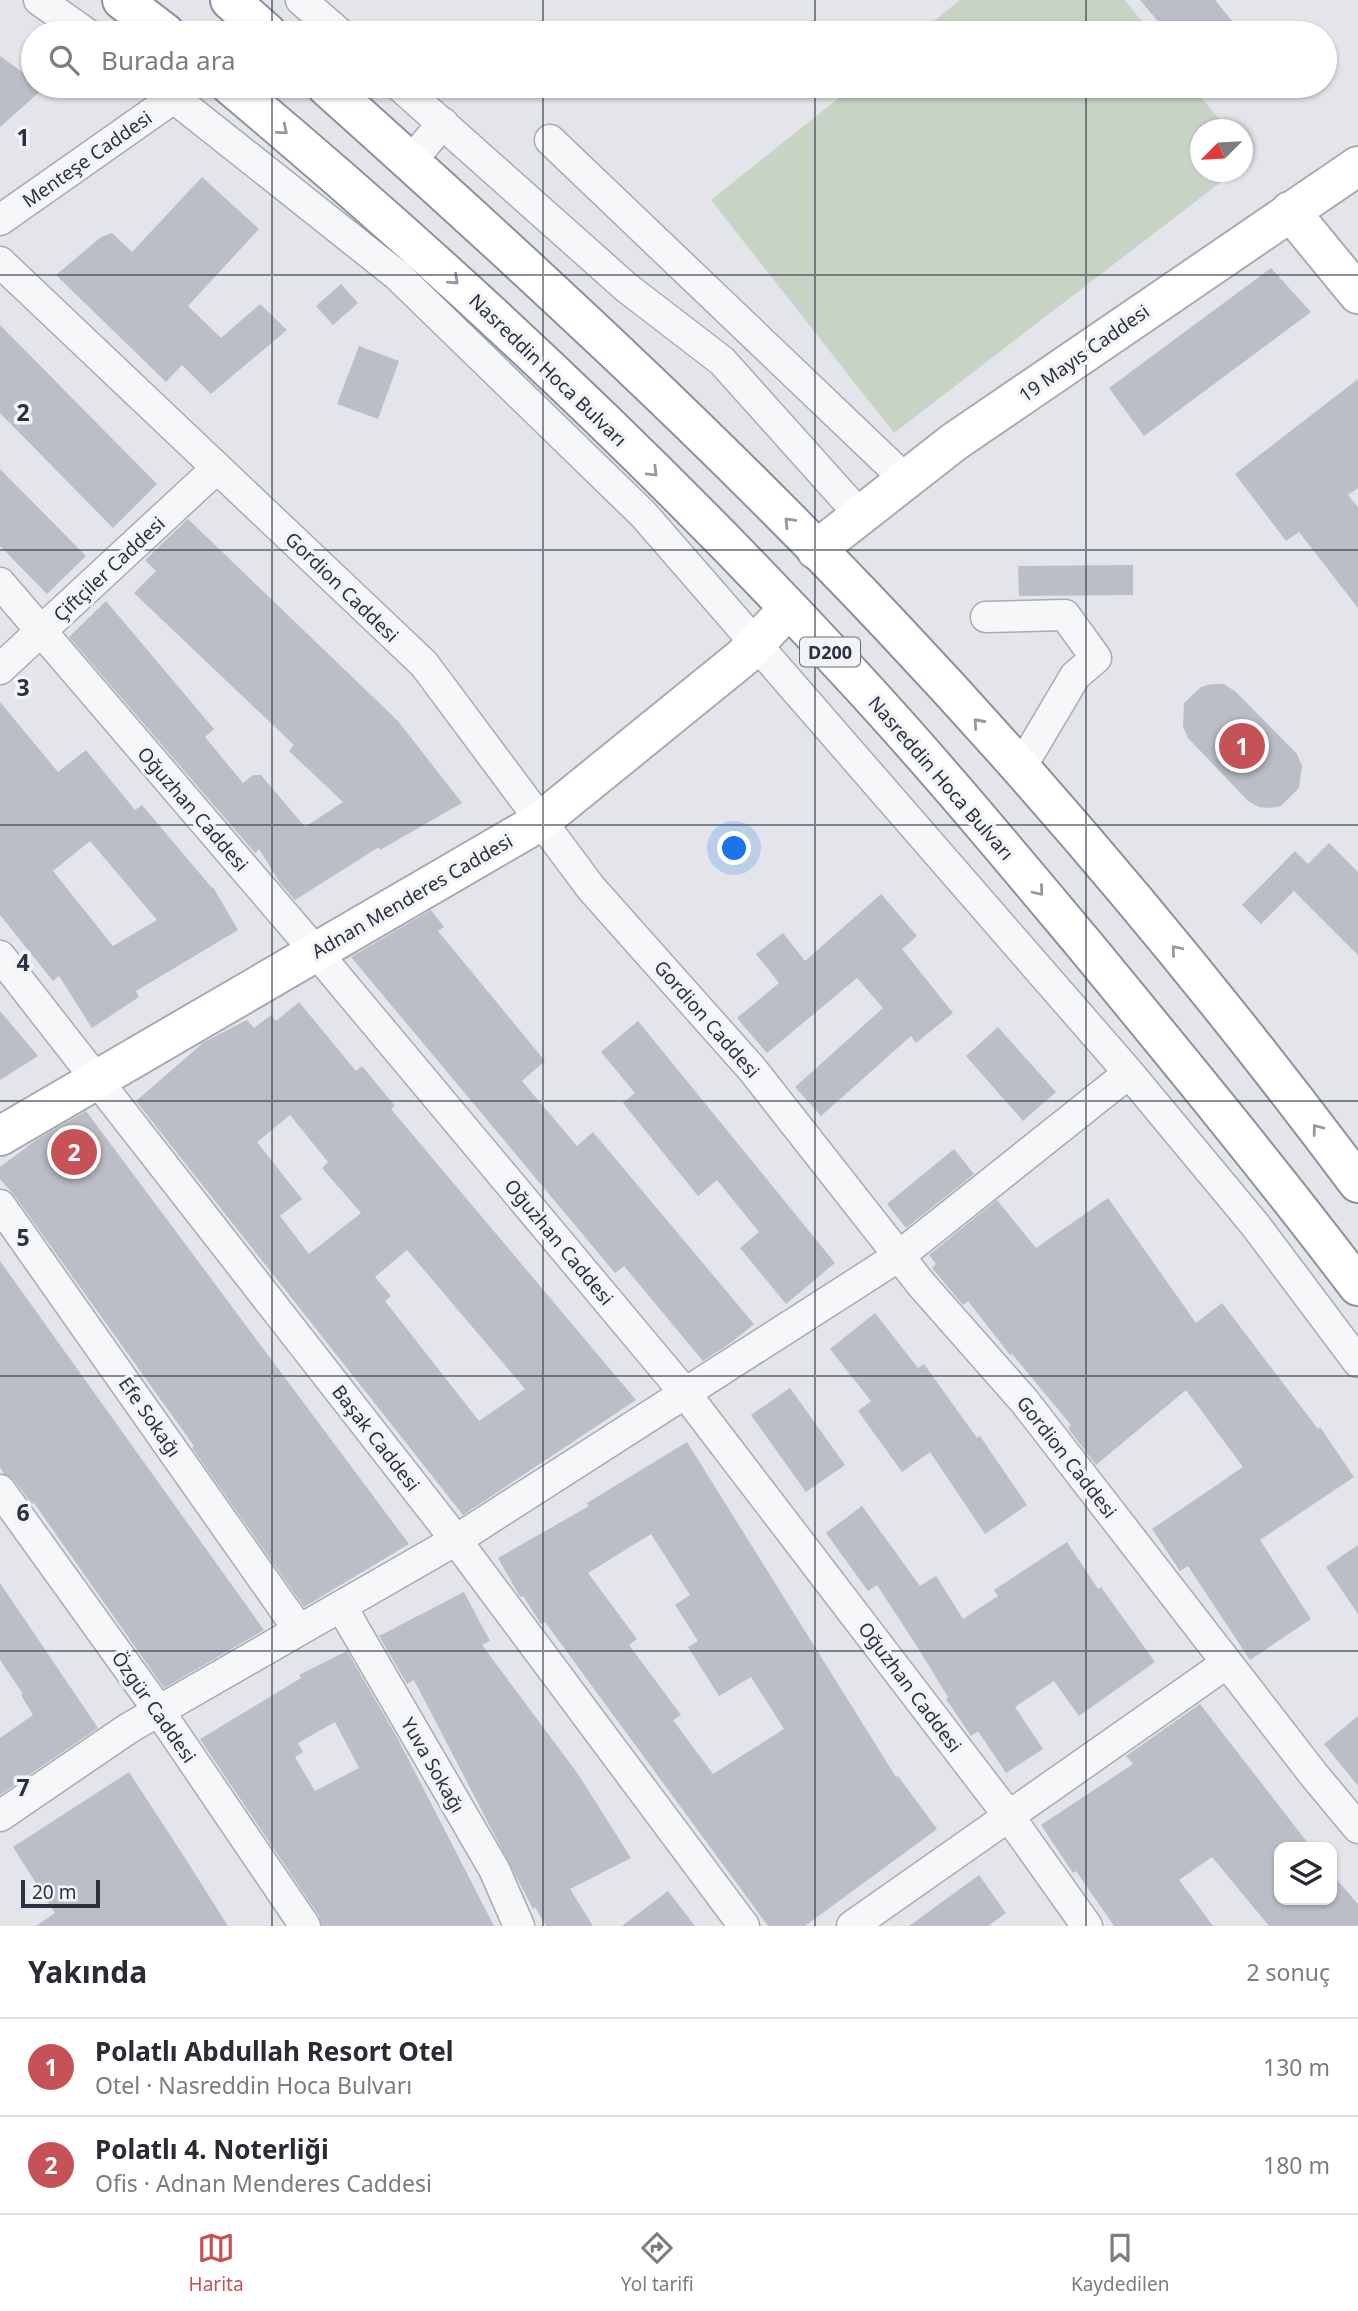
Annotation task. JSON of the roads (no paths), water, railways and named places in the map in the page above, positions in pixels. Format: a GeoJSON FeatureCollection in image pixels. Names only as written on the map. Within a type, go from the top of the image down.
{"type":"FeatureCollection","features":[{"type":"Feature","properties":{"kind":"main road"},"geometry":{"type":"LineString","coordinates":[[122,0],[149,21]]}},
{"type":"Feature","properties":{"kind":"main road"},"geometry":{"type":"LineString","coordinates":[[230,0],[254,21]]}},
{"type":"Feature","properties":{"kind":"main road","name":"Nasreddin Hoca Bulvarı"},"geometry":{"type":"LineString","coordinates":[[245,98],[382,213],[505,327],[723,541],[846,669],[994,837],[1217,1105],[1358,1286]]}},
{"type":"Feature","properties":{"kind":"main road"},"geometry":{"type":"LineString","coordinates":[[339,98],[661,395],[891,626],[1136,903],[1240,1029],[1358,1183]]}},
{"type":"Feature","properties":{"kind":"main road","name":"19 Mayıs Caddesi"},"geometry":{"type":"LineString","coordinates":[[816,550],[954,442],[1358,166]]}},
{"type":"Feature","properties":{"kind":"main road"},"geometry":{"type":"LineString","coordinates":[[1290,211],[1358,294]]}},
{"type":"Feature","properties":{"kind":"main road","name":"Adnan Menderes Caddesi"},"geometry":{"type":"LineString","coordinates":[[0,1136],[541,821],[743,657],[788,609]]}},
{"type":"Feature","properties":{"kind":"street"},"geometry":{"type":"LineString","coordinates":[[39,0],[69,21]]}},
{"type":"Feature","properties":{"kind":"street"},"geometry":{"type":"LineString","coordinates":[[301,0],[326,21]]}},
{"type":"Feature","properties":{"kind":"street","name":"Menteşe Caddesi"},"geometry":{"type":"LineString","coordinates":[[0,220],[158,98]]}},
{"type":"Feature","properties":{"kind":"street"},"geometry":{"type":"LineString","coordinates":[[176,98],[397,275],[643,513],[1129,1073],[1256,1226],[1358,1362]]}},
{"type":"Feature","properties":{"kind":"street"},"geometry":{"type":"LineString","coordinates":[[414,98],[627,288],[722,361],[860,515]]}},
{"type":"Feature","properties":{"kind":"street"},"geometry":{"type":"LineString","coordinates":[[410,162],[443,123]]}},
{"type":"Feature","properties":{"kind":"street"},"geometry":{"type":"LineString","coordinates":[[550,140],[905,479]]}},
{"type":"Feature","properties":{"kind":"street","name":"Gordion Caddesi"},"geometry":{"type":"LineString","coordinates":[[0,262],[424,664],[591,888],[752,1069],[899,1256],[1025,1402],[1358,1828]]}},
{"type":"Feature","properties":{"kind":"street","name":"Çiftçiler Caddesi"},"geometry":{"type":"LineString","coordinates":[[0,669],[217,468]]}},
{"type":"Feature","properties":{"kind":"street","name":"Oğuzhan Caddesi"},"geometry":{"type":"LineString","coordinates":[[0,583],[316,952],[685,1393],[1008,1815],[1087,1926]]}},
{"type":"Feature","properties":{"kind":"street"},"geometry":{"type":"LineString","coordinates":[[986,617],[1065,615],[1096,658],[1075,676],[1020,769]]}},
{"type":"Feature","properties":{"kind":"street","name":"Başak Caddesi"},"geometry":{"type":"LineString","coordinates":[[0,956],[456,1540],[744,1926]]}},
{"type":"Feature","properties":{"kind":"street"},"geometry":{"type":"LineString","coordinates":[[0,1816],[129,1728],[456,1540],[899,1256],[1129,1073]]}},
{"type":"Feature","properties":{"kind":"street","name":"Efe Sokağı"},"geometry":{"type":"LineString","coordinates":[[0,1205],[299,1630]]}},
{"type":"Feature","properties":{"kind":"street","name":"Özgür Caddesi"},"geometry":{"type":"LineString","coordinates":[[0,1490],[159,1711],[305,1926]]}},
{"type":"Feature","properties":{"kind":"street","name":"Yuva Sokağı"},"geometry":{"type":"LineString","coordinates":[[341,1606],[494,1869],[519,1926]]}},
{"type":"Feature","properties":{"kind":"street"},"geometry":{"type":"LineString","coordinates":[[852,1926],[1227,1663]]}},
{"type":"Feature","properties":{"kind":"place","name":"Polatlı Abdullah Resort Otel"},"geometry":{"type":"Point","coordinates":[1242,746]}},
{"type":"Feature","properties":{"kind":"place","name":"Polatlı 4. Noterliği"},"geometry":{"type":"Point","coordinates":[74,1152]}}]}
